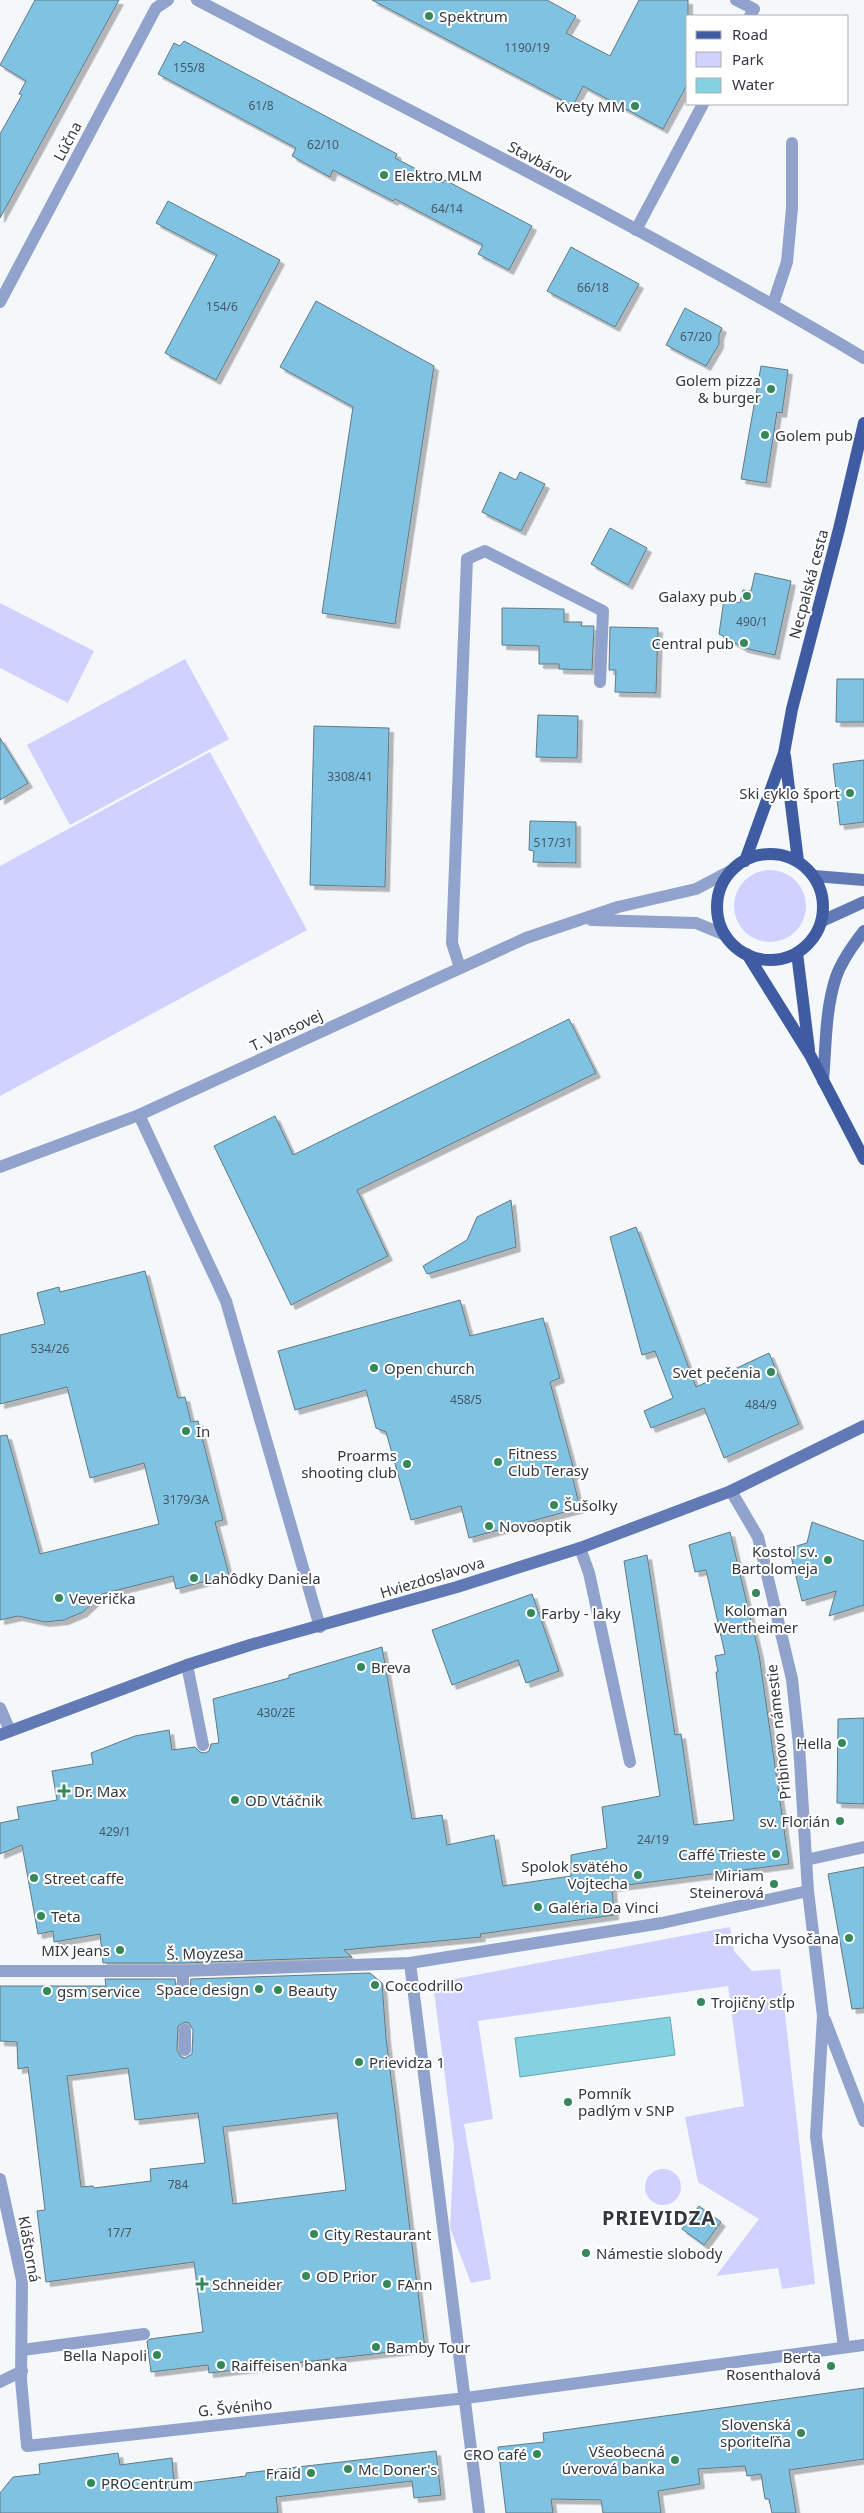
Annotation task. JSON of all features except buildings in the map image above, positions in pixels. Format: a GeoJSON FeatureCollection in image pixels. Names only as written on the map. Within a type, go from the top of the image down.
{"type":"FeatureCollection","features":[{"type":"Feature","properties":{"kind":"main road","name":"Necpalská cesta"},"geometry":{"type":"LineString","coordinates":[[745,860],[784,753],[792,710],[839,529],[864,423]]}},
{"type":"Feature","properties":{"kind":"main road","name":"Necpalská cesta"},"geometry":{"type":"LineString","coordinates":[[784,753],[798,861]]}},
{"type":"Feature","properties":{"kind":"main road"},"geometry":{"type":"LineString","coordinates":[[771,854],[780,854],[798,861],[814,876],[824,902],[822,921],[815,936],[797,953],[772,960],[747,954],[735,947],[725,935],[719,919],[718,902],[722,884],[732,870],[745,860],[771,854]]}},
{"type":"Feature","properties":{"kind":"main road"},"geometry":{"type":"LineString","coordinates":[[797,953],[810,1055]]}},
{"type":"Feature","properties":{"kind":"main road"},"geometry":{"type":"LineString","coordinates":[[747,954],[810,1055],[864,1160]]}},
{"type":"Feature","properties":{"kind":"street","name":"Lúčna"},"geometry":{"type":"LineString","coordinates":[[0,302],[156,8],[168,0]]}},
{"type":"Feature","properties":{"kind":"street","name":"Stavbárov"},"geometry":{"type":"LineString","coordinates":[[198,0],[636,230],[773,304],[864,358]]}},
{"type":"Feature","properties":{"kind":"street"},"geometry":{"type":"LineString","coordinates":[[736,0],[752,13]]}},
{"type":"Feature","properties":{"kind":"street"},"geometry":{"type":"LineString","coordinates":[[636,230],[703,105]]}},
{"type":"Feature","properties":{"kind":"street"},"geometry":{"type":"LineString","coordinates":[[773,304],[787,262],[792,208],[792,143]]}},
{"type":"Feature","properties":{"kind":"street"},"geometry":{"type":"LineString","coordinates":[[460,968],[452,943],[467,559],[485,552],[603,611],[600,682]]}},
{"type":"Feature","properties":{"kind":"street","name":"T. Vansovej"},"geometry":{"type":"LineString","coordinates":[[0,1167],[138,1115],[526,938],[618,907],[696,889],[732,870]]}},
{"type":"Feature","properties":{"kind":"street"},"geometry":{"type":"LineString","coordinates":[[814,876],[864,880]]}},
{"type":"Feature","properties":{"kind":"street"},"geometry":{"type":"LineString","coordinates":[[822,921],[864,902]]}},
{"type":"Feature","properties":{"kind":"street","name":"T. Vansovej"},"geometry":{"type":"LineString","coordinates":[[584,920],[696,923],[725,935]]}},
{"type":"Feature","properties":{"kind":"street"},"geometry":{"type":"LineString","coordinates":[[823,1081],[829,1012],[836,978],[846,956],[864,931]]}},
{"type":"Feature","properties":{"kind":"street"},"geometry":{"type":"LineString","coordinates":[[138,1115],[226,1300],[320,1627]]}},
{"type":"Feature","properties":{"kind":"street","name":"Hviezdoslavova"},"geometry":{"type":"LineString","coordinates":[[5,1733],[187,1665],[250,1645],[320,1627],[580,1548],[731,1491],[864,1426]]}},
{"type":"Feature","properties":{"kind":"street","name":"Pribinovo námestie"},"geometry":{"type":"LineString","coordinates":[[731,1491],[758,1537],[792,1679],[799,1745],[808,1890]]}},
{"type":"Feature","properties":{"kind":"street"},"geometry":{"type":"LineString","coordinates":[[580,1548],[589,1574],[630,1762]]}},
{"type":"Feature","properties":{"kind":"street"},"geometry":{"type":"LineString","coordinates":[[187,1665],[203,1746]]}},
{"type":"Feature","properties":{"kind":"street"},"geometry":{"type":"LineString","coordinates":[[0,1708],[5,1733]]}},
{"type":"Feature","properties":{"kind":"street"},"geometry":{"type":"LineString","coordinates":[[806,1860],[864,1847]]}},
{"type":"Feature","properties":{"kind":"street"},"geometry":{"type":"LineString","coordinates":[[479,2513],[410,1963],[662,1923],[808,1890],[823,2016],[816,2136],[844,2347]]}},
{"type":"Feature","properties":{"kind":"street","name":"Š. Moyzesa"},"geometry":{"type":"LineString","coordinates":[[0,1971],[183,1977],[410,1963]]}},
{"type":"Feature","properties":{"kind":"street"},"geometry":{"type":"LineString","coordinates":[[823,2016],[864,2121]]}},
{"type":"Feature","properties":{"kind":"street"},"geometry":{"type":"LineString","coordinates":[[185,2030],[186,2050]]}},
{"type":"Feature","properties":{"kind":"street","name":"Kláštorná"},"geometry":{"type":"LineString","coordinates":[[0,2179],[22,2280],[22,2376],[27,2446]]}},
{"type":"Feature","properties":{"kind":"street"},"geometry":{"type":"LineString","coordinates":[[22,2350],[144,2334]]}},
{"type":"Feature","properties":{"kind":"street"},"geometry":{"type":"LineString","coordinates":[[466,2398],[864,2345]]}},
{"type":"Feature","properties":{"kind":"street"},"geometry":{"type":"LineString","coordinates":[[0,2382],[22,2376]]}},
{"type":"Feature","properties":{"kind":"street","name":"G. Švéniho"},"geometry":{"type":"LineString","coordinates":[[27,2446],[466,2398]]}},
{"type":"Feature","properties":{"kind":"green space"},"geometry":{"type":"Polygon","coordinates":[[[0,603],[94,651],[68,703],[0,668],[0,603]]]}},
{"type":"Feature","properties":{"kind":"green space"},"geometry":{"type":"Polygon","coordinates":[[[185,659],[229,739],[70,825],[27,745],[185,659]]]}},
{"type":"Feature","properties":{"kind":"green space"},"geometry":{"type":"Polygon","coordinates":[[[210,752],[307,930],[0,1096],[0,866],[210,752]]]}},
{"type":"Feature","properties":{"kind":"green space"},"geometry":{"type":"Polygon","coordinates":[[[770,870],[790,876],[800,886],[806,906],[800,926],[790,936],[770,942],[750,936],[740,926],[734,906],[740,886],[750,876],[770,870]]]}},
{"type":"Feature","properties":{"kind":"green space"},"geometry":{"type":"Polygon","coordinates":[[[730,1927],[734,1951],[752,1971],[780,1969],[815,2284],[782,2289],[778,2268],[716,2276],[759,2219],[698,2182],[685,2117],[744,2106],[728,1986],[478,2021],[493,2119],[464,2124],[491,2279],[471,2283],[450,2228],[454,2147],[433,1983],[730,1927]]]}},
{"type":"Feature","properties":{"kind":"green space"},"geometry":{"type":"Polygon","coordinates":[[[663,2169],[670,2170],[676,2174],[680,2180],[680,2194],[676,2200],[670,2204],[663,2205],[656,2204],[650,2200],[646,2194],[645,2187],[646,2180],[650,2174],[656,2170],[663,2169]]]}},
{"type":"Feature","properties":{"kind":"water"},"geometry":{"type":"Polygon","coordinates":[[[670,2017],[675,2055],[520,2077],[515,2038],[670,2017]]]}},
{"type":"Feature","properties":{"kind":"place","name":"Spektrum"},"geometry":{"type":"Point","coordinates":[429,16]}},
{"type":"Feature","properties":{"kind":"place","name":"Kvety MM"},"geometry":{"type":"Point","coordinates":[635,106]}},
{"type":"Feature","properties":{"kind":"place","name":"Elektro MLM"},"geometry":{"type":"Point","coordinates":[384,175]}},
{"type":"Feature","properties":{"kind":"place","name":"Golem pizza & burger"},"geometry":{"type":"Point","coordinates":[771,389]}},
{"type":"Feature","properties":{"kind":"place","name":"Golem pub"},"geometry":{"type":"Point","coordinates":[765,435]}},
{"type":"Feature","properties":{"kind":"place","name":"Galaxy pub"},"geometry":{"type":"Point","coordinates":[747,596]}},
{"type":"Feature","properties":{"kind":"place","name":"Central pub"},"geometry":{"type":"Point","coordinates":[744,643]}},
{"type":"Feature","properties":{"kind":"place","name":"Ski cyklo šport"},"geometry":{"type":"Point","coordinates":[850,793]}},
{"type":"Feature","properties":{"kind":"place","name":"Open church"},"geometry":{"type":"Point","coordinates":[374,1368]}},
{"type":"Feature","properties":{"kind":"place","name":"Svet pečenia"},"geometry":{"type":"Point","coordinates":[771,1372]}},
{"type":"Feature","properties":{"kind":"place","name":"In"},"geometry":{"type":"Point","coordinates":[186,1431]}},
{"type":"Feature","properties":{"kind":"place","name":"Fitness Club Terasy"},"geometry":{"type":"Point","coordinates":[498,1462]}},
{"type":"Feature","properties":{"kind":"place","name":"Proarms shooting club"},"geometry":{"type":"Point","coordinates":[407,1464]}},
{"type":"Feature","properties":{"kind":"place","name":"Šušolky"},"geometry":{"type":"Point","coordinates":[554,1505]}},
{"type":"Feature","properties":{"kind":"place","name":"Novooptik"},"geometry":{"type":"Point","coordinates":[489,1526]}},
{"type":"Feature","properties":{"kind":"place","name":"Kostol sv. Bartolomeja"},"geometry":{"type":"Point","coordinates":[828,1560]}},
{"type":"Feature","properties":{"kind":"place","name":"Lahôdky Daniela"},"geometry":{"type":"Point","coordinates":[194,1578]}},
{"type":"Feature","properties":{"kind":"place","name":"Koloman Wertheimer"},"geometry":{"type":"Point","coordinates":[756,1593]}},
{"type":"Feature","properties":{"kind":"place","name":"Veverička"},"geometry":{"type":"Point","coordinates":[59,1598]}},
{"type":"Feature","properties":{"kind":"place","name":"Farby - laky"},"geometry":{"type":"Point","coordinates":[531,1613]}},
{"type":"Feature","properties":{"kind":"place","name":"Breva"},"geometry":{"type":"Point","coordinates":[361,1667]}},
{"type":"Feature","properties":{"kind":"place","name":"Hella"},"geometry":{"type":"Point","coordinates":[842,1743]}},
{"type":"Feature","properties":{"kind":"place","name":"Dr. Max"},"geometry":{"type":"Point","coordinates":[64,1791]}},
{"type":"Feature","properties":{"kind":"place","name":"OD Vtáčnik"},"geometry":{"type":"Point","coordinates":[235,1800]}},
{"type":"Feature","properties":{"kind":"place","name":"sv. Florián"},"geometry":{"type":"Point","coordinates":[840,1821]}},
{"type":"Feature","properties":{"kind":"place","name":"Caffé Trieste"},"geometry":{"type":"Point","coordinates":[776,1854]}},
{"type":"Feature","properties":{"kind":"place","name":"Spolok svätého Vojtecha"},"geometry":{"type":"Point","coordinates":[638,1875]}},
{"type":"Feature","properties":{"kind":"place","name":"Street caffe"},"geometry":{"type":"Point","coordinates":[34,1878]}},
{"type":"Feature","properties":{"kind":"place","name":"Miriam Steinerová"},"geometry":{"type":"Point","coordinates":[774,1884]}},
{"type":"Feature","properties":{"kind":"place","name":"Galéria Da Vinci"},"geometry":{"type":"Point","coordinates":[538,1907]}},
{"type":"Feature","properties":{"kind":"place","name":"Teta"},"geometry":{"type":"Point","coordinates":[41,1916]}},
{"type":"Feature","properties":{"kind":"place","name":"Imricha Vysočana"},"geometry":{"type":"Point","coordinates":[849,1938]}},
{"type":"Feature","properties":{"kind":"place","name":"MIX Jeans"},"geometry":{"type":"Point","coordinates":[120,1950]}},
{"type":"Feature","properties":{"kind":"place","name":"Coccodrillo"},"geometry":{"type":"Point","coordinates":[375,1985]}},
{"type":"Feature","properties":{"kind":"place","name":"Space design"},"geometry":{"type":"Point","coordinates":[259,1989]}},
{"type":"Feature","properties":{"kind":"place","name":"Beauty"},"geometry":{"type":"Point","coordinates":[278,1990]}},
{"type":"Feature","properties":{"kind":"place","name":"gsm service"},"geometry":{"type":"Point","coordinates":[47,1991]}},
{"type":"Feature","properties":{"kind":"place","name":"Trojičný stĺp"},"geometry":{"type":"Point","coordinates":[701,2002]}},
{"type":"Feature","properties":{"kind":"place","name":"Prievidza 1"},"geometry":{"type":"Point","coordinates":[359,2062]}},
{"type":"Feature","properties":{"kind":"place","name":"Pomník padlým v SNP"},"geometry":{"type":"Point","coordinates":[568,2102]}},
{"type":"Feature","properties":{"kind":"place","name":"City Restaurant"},"geometry":{"type":"Point","coordinates":[314,2234]}},
{"type":"Feature","properties":{"kind":"place","name":"Námestie slobody"},"geometry":{"type":"Point","coordinates":[586,2253]}},
{"type":"Feature","properties":{"kind":"place","name":"OD Prior"},"geometry":{"type":"Point","coordinates":[306,2276]}},
{"type":"Feature","properties":{"kind":"place","name":"Schneider"},"geometry":{"type":"Point","coordinates":[202,2284]}},
{"type":"Feature","properties":{"kind":"place","name":"FAnn"},"geometry":{"type":"Point","coordinates":[387,2284]}},
{"type":"Feature","properties":{"kind":"place","name":"Bamby Tour"},"geometry":{"type":"Point","coordinates":[376,2347]}},
{"type":"Feature","properties":{"kind":"place","name":"Bella Napoli"},"geometry":{"type":"Point","coordinates":[157,2355]}},
{"type":"Feature","properties":{"kind":"place","name":"Raiffeisen banka"},"geometry":{"type":"Point","coordinates":[221,2365]}},
{"type":"Feature","properties":{"kind":"place","name":"Berta Rosenthalová"},"geometry":{"type":"Point","coordinates":[831,2366]}},
{"type":"Feature","properties":{"kind":"place","name":"Slovenská sporiteľňa"},"geometry":{"type":"Point","coordinates":[801,2433]}},
{"type":"Feature","properties":{"kind":"place","name":"CRO café"},"geometry":{"type":"Point","coordinates":[537,2454]}},
{"type":"Feature","properties":{"kind":"place","name":"Všeobecná úverová banka"},"geometry":{"type":"Point","coordinates":[675,2460]}},
{"type":"Feature","properties":{"kind":"place","name":"Mc Doner's"},"geometry":{"type":"Point","coordinates":[348,2469]}},
{"type":"Feature","properties":{"kind":"place","name":"Fraid"},"geometry":{"type":"Point","coordinates":[311,2473]}},
{"type":"Feature","properties":{"kind":"place","name":"PROCentrum"},"geometry":{"type":"Point","coordinates":[91,2483]}},
{"type":"Feature","properties":{"kind":"district","name":"PRIEVIDZA"},"geometry":{"type":"Point","coordinates":[659,2217]}}]}
